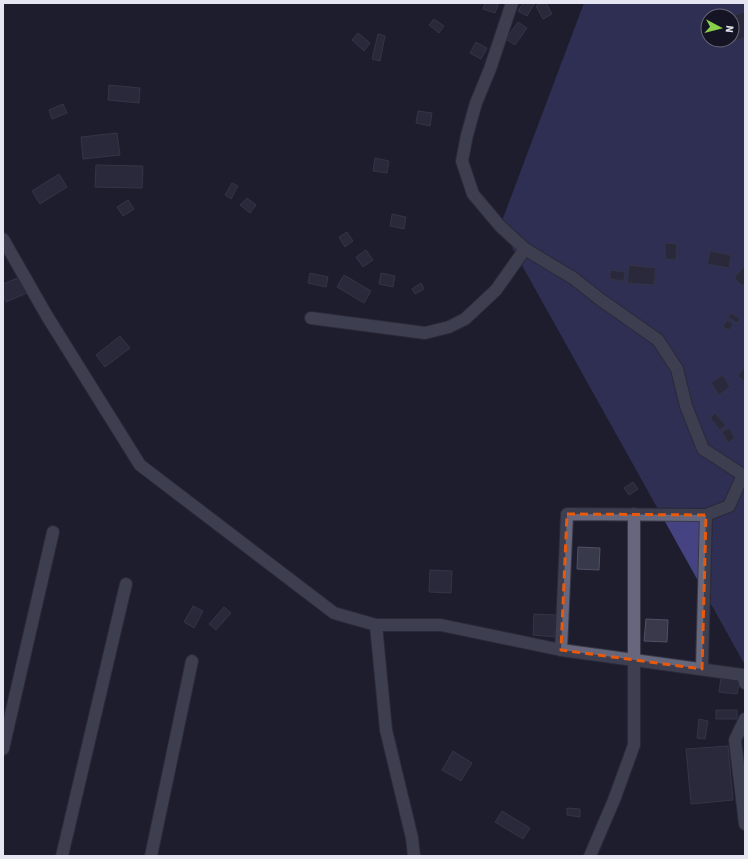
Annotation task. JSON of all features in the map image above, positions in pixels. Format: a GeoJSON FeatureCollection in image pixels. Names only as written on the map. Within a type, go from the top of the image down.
{"type":"FeatureCollection","features":[{"type":"Feature","properties":{"kind":"street"},"geometry":{"type":"LineString","coordinates":[[512,3],[490,69],[476,103],[467,135],[462,161],[473,194],[500,226],[525,249],[573,278],[658,340],[677,369],[686,406],[703,449],[744,476],[729,506],[706,515],[567,514],[561,650]]}},
{"type":"Feature","properties":{"kind":"street"},"geometry":{"type":"LineString","coordinates":[[3,239],[47,316],[140,466],[334,613],[376,625],[441,625],[561,650],[743,675],[745,683]]}},
{"type":"Feature","properties":{"kind":"street"},"geometry":{"type":"LineString","coordinates":[[311,318],[425,334],[449,327],[465,319],[496,290],[525,249]]}},
{"type":"Feature","properties":{"kind":"street"},"geometry":{"type":"LineString","coordinates":[[590,856],[614,800],[634,745],[634,514]]}},
{"type":"Feature","properties":{"kind":"street"},"geometry":{"type":"LineString","coordinates":[[702,670],[706,515]]}},
{"type":"Feature","properties":{"kind":"street"},"geometry":{"type":"LineString","coordinates":[[3,749],[53,532]]}},
{"type":"Feature","properties":{"kind":"street"},"geometry":{"type":"LineString","coordinates":[[62,856],[126,584]]}},
{"type":"Feature","properties":{"kind":"street"},"geometry":{"type":"LineString","coordinates":[[376,625],[386,730],[412,838],[414,856]]}},
{"type":"Feature","properties":{"kind":"street"},"geometry":{"type":"LineString","coordinates":[[151,856],[192,661]]}},
{"type":"Feature","properties":{"kind":"street"},"geometry":{"type":"LineString","coordinates":[[745,719],[735,740],[743,784],[745,824]]}},
{"type":"Feature","properties":{"kind":"highlighted area"},"geometry":{"type":"Polygon","coordinates":[[[567,514],[706,515],[702,669],[561,650],[567,514]]]}},
{"type":"Feature","properties":{"kind":"shaded area"},"geometry":{"type":"Polygon","coordinates":[[[584,3],[745,3],[745,665],[500,226],[584,3]]]}},
{"type":"Feature","properties":{"kind":"building"},"geometry":{"type":"Polygon","coordinates":[[[485,3],[494,3],[498,5],[495,13],[483,9],[485,3]]]}},
{"type":"Feature","properties":{"kind":"building"},"geometry":{"type":"Polygon","coordinates":[[[523,3],[535,3],[527,16],[518,11],[523,3]]]}},
{"type":"Feature","properties":{"kind":"building"},"geometry":{"type":"Polygon","coordinates":[[[540,3],[546,3],[552,14],[543,19],[536,6],[540,3]]]}},
{"type":"Feature","properties":{"kind":"building"},"geometry":{"type":"Polygon","coordinates":[[[745,12],[745,38],[740,39],[740,14],[745,12]]]}},
{"type":"Feature","properties":{"kind":"building"},"geometry":{"type":"Polygon","coordinates":[[[434,19],[444,26],[439,33],[429,25],[434,19]]]}},
{"type":"Feature","properties":{"kind":"building"},"geometry":{"type":"Polygon","coordinates":[[[518,22],[527,28],[515,45],[506,39],[518,22]]]}},
{"type":"Feature","properties":{"kind":"building"},"geometry":{"type":"Polygon","coordinates":[[[358,33],[370,43],[364,51],[352,40],[358,33]]]}},
{"type":"Feature","properties":{"kind":"building"},"geometry":{"type":"Polygon","coordinates":[[[378,34],[385,36],[380,61],[372,59],[378,34]]]}},
{"type":"Feature","properties":{"kind":"building"},"geometry":{"type":"Polygon","coordinates":[[[476,42],[487,48],[481,59],[470,53],[476,42]]]}},
{"type":"Feature","properties":{"kind":"building"},"geometry":{"type":"Polygon","coordinates":[[[109,85],[140,88],[139,103],[108,100],[109,85]]]}},
{"type":"Feature","properties":{"kind":"building"},"geometry":{"type":"Polygon","coordinates":[[[63,104],[67,113],[52,119],[49,110],[63,104]]]}},
{"type":"Feature","properties":{"kind":"building"},"geometry":{"type":"Polygon","coordinates":[[[418,111],[432,113],[430,126],[416,123],[418,111]]]}},
{"type":"Feature","properties":{"kind":"building"},"geometry":{"type":"Polygon","coordinates":[[[117,133],[120,155],[83,159],[81,137],[117,133]]]}},
{"type":"Feature","properties":{"kind":"building"},"geometry":{"type":"Polygon","coordinates":[[[375,158],[389,161],[387,173],[373,171],[375,158]]]}},
{"type":"Feature","properties":{"kind":"building"},"geometry":{"type":"Polygon","coordinates":[[[96,165],[143,166],[142,188],[95,187],[96,165]]]}},
{"type":"Feature","properties":{"kind":"building"},"geometry":{"type":"Polygon","coordinates":[[[59,174],[67,187],[40,204],[32,191],[59,174]]]}},
{"type":"Feature","properties":{"kind":"building"},"geometry":{"type":"Polygon","coordinates":[[[232,183],[238,186],[231,199],[225,195],[232,183]]]}},
{"type":"Feature","properties":{"kind":"building"},"geometry":{"type":"Polygon","coordinates":[[[247,198],[256,205],[250,213],[240,205],[247,198]]]}},
{"type":"Feature","properties":{"kind":"building"},"geometry":{"type":"Polygon","coordinates":[[[128,200],[134,209],[123,216],[117,207],[128,200]]]}},
{"type":"Feature","properties":{"kind":"building"},"geometry":{"type":"Polygon","coordinates":[[[392,214],[406,217],[404,229],[390,226],[392,214]]]}},
{"type":"Feature","properties":{"kind":"building"},"geometry":{"type":"Polygon","coordinates":[[[347,232],[353,241],[345,247],[339,237],[347,232]]]}},
{"type":"Feature","properties":{"kind":"building"},"geometry":{"type":"Polygon","coordinates":[[[665,243],[677,244],[676,260],[665,259],[665,243]]]}},
{"type":"Feature","properties":{"kind":"building"},"geometry":{"type":"Polygon","coordinates":[[[366,250],[373,260],[363,267],[356,257],[366,250]]]}},
{"type":"Feature","properties":{"kind":"building"},"geometry":{"type":"Polygon","coordinates":[[[710,251],[731,255],[729,268],[707,264],[710,251]]]}},
{"type":"Feature","properties":{"kind":"building"},"geometry":{"type":"Polygon","coordinates":[[[629,265],[656,268],[654,285],[627,283],[629,265]]]}},
{"type":"Feature","properties":{"kind":"building"},"geometry":{"type":"Polygon","coordinates":[[[745,265],[745,283],[742,286],[734,278],[745,265]]]}},
{"type":"Feature","properties":{"kind":"building"},"geometry":{"type":"Polygon","coordinates":[[[610,270],[625,272],[624,281],[610,279],[610,270]]]}},
{"type":"Feature","properties":{"kind":"building"},"geometry":{"type":"Polygon","coordinates":[[[310,273],[328,277],[326,287],[308,283],[310,273]]]}},
{"type":"Feature","properties":{"kind":"building"},"geometry":{"type":"Polygon","coordinates":[[[381,273],[395,276],[393,287],[379,284],[381,273]]]}},
{"type":"Feature","properties":{"kind":"building"},"geometry":{"type":"Polygon","coordinates":[[[344,275],[371,291],[364,303],[337,287],[344,275]]]}},
{"type":"Feature","properties":{"kind":"building"},"geometry":{"type":"Polygon","coordinates":[[[20,277],[27,293],[6,302],[3,294],[3,284],[20,277]]]}},
{"type":"Feature","properties":{"kind":"building"},"geometry":{"type":"Polygon","coordinates":[[[421,283],[424,289],[415,294],[412,289],[421,283]]]}},
{"type":"Feature","properties":{"kind":"building"},"geometry":{"type":"Polygon","coordinates":[[[731,313],[740,319],[737,323],[728,317],[731,313]]]}},
{"type":"Feature","properties":{"kind":"building"},"geometry":{"type":"Polygon","coordinates":[[[727,320],[733,324],[730,330],[723,327],[727,320]]]}},
{"type":"Feature","properties":{"kind":"building"},"geometry":{"type":"Polygon","coordinates":[[[120,336],[130,348],[105,367],[96,355],[120,336]]]}},
{"type":"Feature","properties":{"kind":"building"},"geometry":{"type":"Polygon","coordinates":[[[744,368],[745,369],[745,382],[738,376],[744,368]]]}},
{"type":"Feature","properties":{"kind":"building"},"geometry":{"type":"Polygon","coordinates":[[[723,375],[730,387],[719,395],[711,383],[723,375]]]}},
{"type":"Feature","properties":{"kind":"building"},"geometry":{"type":"Polygon","coordinates":[[[715,413],[726,425],[720,430],[710,418],[715,413]]]}},
{"type":"Feature","properties":{"kind":"building"},"geometry":{"type":"Polygon","coordinates":[[[729,428],[735,438],[728,443],[722,432],[729,428]]]}},
{"type":"Feature","properties":{"kind":"building"},"geometry":{"type":"Polygon","coordinates":[[[633,482],[638,489],[629,495],[624,488],[633,482]]]}},
{"type":"Feature","properties":{"kind":"building"},"geometry":{"type":"Polygon","coordinates":[[[578,547],[600,548],[599,570],[577,569],[578,547]]]}},
{"type":"Feature","properties":{"kind":"building"},"geometry":{"type":"Polygon","coordinates":[[[430,570],[452,571],[451,593],[429,592],[430,570]]]}},
{"type":"Feature","properties":{"kind":"building"},"geometry":{"type":"Polygon","coordinates":[[[193,606],[203,611],[194,628],[184,622],[193,606]]]}},
{"type":"Feature","properties":{"kind":"building"},"geometry":{"type":"Polygon","coordinates":[[[224,607],[231,613],[216,630],[209,624],[224,607]]]}},
{"type":"Feature","properties":{"kind":"building"},"geometry":{"type":"Polygon","coordinates":[[[534,614],[556,615],[555,637],[533,635],[534,614]]]}},
{"type":"Feature","properties":{"kind":"building"},"geometry":{"type":"Polygon","coordinates":[[[646,619],[668,620],[667,642],[644,641],[646,619]]]}},
{"type":"Feature","properties":{"kind":"building"},"geometry":{"type":"Polygon","coordinates":[[[721,677],[740,680],[737,694],[719,692],[721,677]]]}},
{"type":"Feature","properties":{"kind":"building"},"geometry":{"type":"Polygon","coordinates":[[[716,710],[737,710],[737,719],[716,719],[716,710]]]}},
{"type":"Feature","properties":{"kind":"building"},"geometry":{"type":"Polygon","coordinates":[[[699,719],[708,721],[705,739],[697,738],[699,719]]]}},
{"type":"Feature","properties":{"kind":"building"},"geometry":{"type":"Polygon","coordinates":[[[728,746],[733,800],[691,804],[686,749],[728,746]]]}},
{"type":"Feature","properties":{"kind":"building"},"geometry":{"type":"Polygon","coordinates":[[[453,751],[472,763],[461,781],[442,770],[453,751]]]}},
{"type":"Feature","properties":{"kind":"building"},"geometry":{"type":"Polygon","coordinates":[[[567,808],[580,809],[580,817],[567,815],[567,808]]]}},
{"type":"Feature","properties":{"kind":"building"},"geometry":{"type":"Polygon","coordinates":[[[502,811],[530,828],[523,839],[495,822],[502,811]]]}}]}
